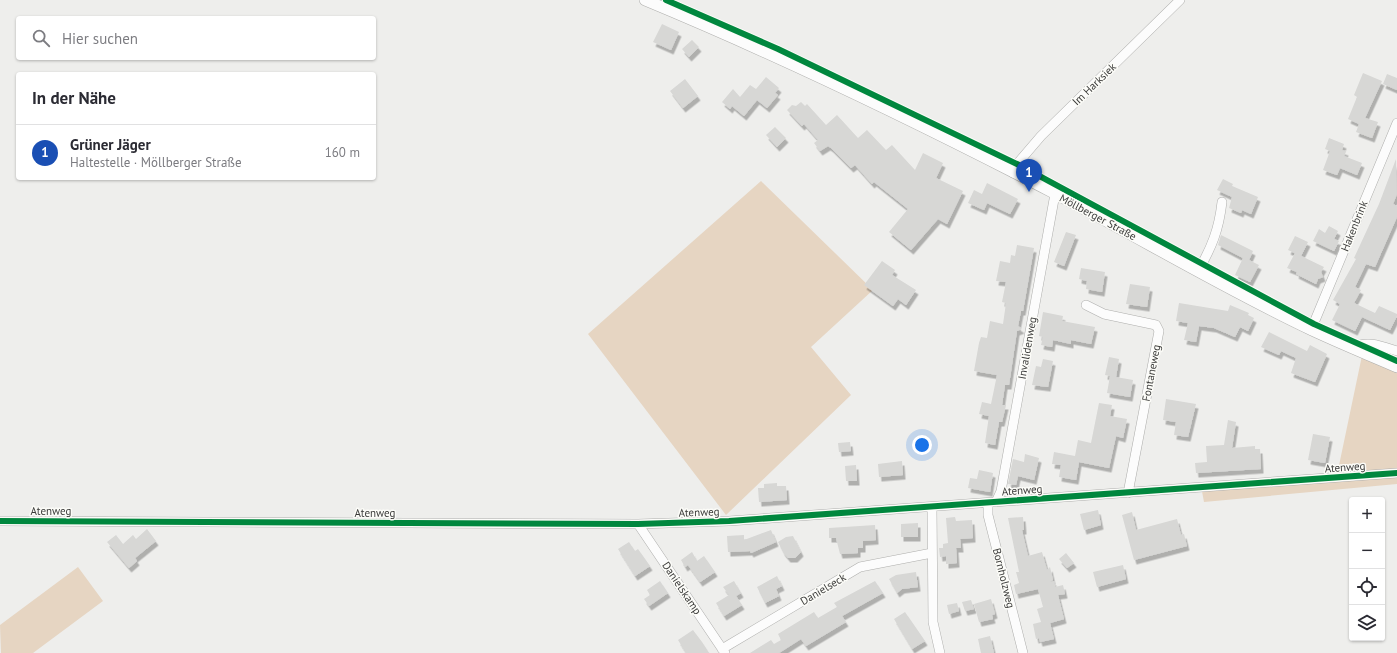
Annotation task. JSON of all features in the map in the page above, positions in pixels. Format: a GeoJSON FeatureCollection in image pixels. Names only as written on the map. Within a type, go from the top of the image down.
{"type":"FeatureCollection","features":[{"type":"Feature","properties":{"kind":"street","name":"Möllberger Straße"},"geometry":{"type":"LineString","coordinates":[[645,0],[773,54],[1055,194],[1311,330],[1397,367]]}},
{"type":"Feature","properties":{"kind":"street","name":"Im Harksiek"},"geometry":{"type":"LineString","coordinates":[[1013,173],[1017,164],[1041,136],[1180,0]]}},
{"type":"Feature","properties":{"kind":"street","name":"Hakenbrink"},"geometry":{"type":"LineString","coordinates":[[1311,330],[1397,123]]}},
{"type":"Feature","properties":{"kind":"street","name":"Invalidenweg"},"geometry":{"type":"LineString","coordinates":[[992,502],[1002,483],[1055,194]]}},
{"type":"Feature","properties":{"kind":"street"},"geometry":{"type":"LineString","coordinates":[[1198,271],[1215,238],[1219,226],[1222,202]]}},
{"type":"Feature","properties":{"kind":"street","name":"Fontaneweg"},"geometry":{"type":"LineString","coordinates":[[1086,305],[1104,314],[1156,325],[1159,331],[1128,493]]}},
{"type":"Feature","properties":{"kind":"street"},"geometry":{"type":"LineString","coordinates":[[1352,348],[1360,344],[1374,343],[1397,351]]}},
{"type":"Feature","properties":{"kind":"street","name":"Atenweg"},"geometry":{"type":"LineString","coordinates":[[0,521],[638,524],[729,521],[1397,473]]}},
{"type":"Feature","properties":{"kind":"street","name":"Bornholzweg"},"geometry":{"type":"LineString","coordinates":[[992,502],[988,515],[1023,653]]}},
{"type":"Feature","properties":{"kind":"street"},"geometry":{"type":"LineString","coordinates":[[932,507],[933,622],[940,653]]}},
{"type":"Feature","properties":{"kind":"street","name":"Danielskamp"},"geometry":{"type":"LineString","coordinates":[[638,524],[724,651]]}},
{"type":"Feature","properties":{"kind":"street","name":"Danielseck"},"geometry":{"type":"LineString","coordinates":[[724,651],[860,568],[932,553]]}},
{"type":"Feature","properties":{"kind":"shaded area"},"geometry":{"type":"Polygon","coordinates":[[[761,181],[873,290],[811,347],[851,395],[726,515],[588,334],[761,181]]]}},
{"type":"Feature","properties":{"kind":"shaded area"},"geometry":{"type":"Polygon","coordinates":[[[1364,346],[1397,351],[1397,484],[1204,502],[1201,486],[1337,475],[1364,346]]]}},
{"type":"Feature","properties":{"kind":"shaded area"},"geometry":{"type":"Polygon","coordinates":[[[78,567],[103,601],[33,653],[1,653],[0,625],[78,567]]]}},
{"type":"Feature","properties":{"kind":"building"},"geometry":{"type":"Polygon","coordinates":[[[662,24],[679,32],[671,50],[653,42],[662,24]]]}},
{"type":"Feature","properties":{"kind":"building"},"geometry":{"type":"Polygon","coordinates":[[[692,40],[699,47],[689,57],[682,49],[692,40]]]}},
{"type":"Feature","properties":{"kind":"building"},"geometry":{"type":"Polygon","coordinates":[[[1363,73],[1382,81],[1365,118],[1378,122],[1372,138],[1356,132],[1359,124],[1348,119],[1357,97],[1354,95],[1363,73]]]}},
{"type":"Feature","properties":{"kind":"building"},"geometry":{"type":"Polygon","coordinates":[[[1387,74],[1397,78],[1397,90],[1383,84],[1387,74]]]}},
{"type":"Feature","properties":{"kind":"building"},"geometry":{"type":"Polygon","coordinates":[[[766,77],[779,88],[775,93],[778,95],[767,108],[757,100],[744,116],[732,106],[730,109],[722,102],[733,89],[740,97],[750,85],[756,89],[766,77]]]}},
{"type":"Feature","properties":{"kind":"building"},"geometry":{"type":"Polygon","coordinates":[[[685,79],[698,96],[683,108],[670,91],[685,79]]]}},
{"type":"Feature","properties":{"kind":"building"},"geometry":{"type":"Polygon","coordinates":[[[801,102],[805,106],[807,104],[826,125],[837,115],[858,138],[867,130],[886,150],[892,145],[915,170],[923,153],[943,163],[936,178],[963,191],[947,224],[938,219],[911,250],[889,232],[908,209],[874,182],[872,184],[855,165],[851,168],[828,146],[820,151],[814,143],[818,140],[804,124],[802,126],[787,110],[792,105],[796,106],[801,102]]]}},
{"type":"Feature","properties":{"kind":"building"},"geometry":{"type":"Polygon","coordinates":[[[775,127],[786,138],[777,147],[766,135],[775,127]]]}},
{"type":"Feature","properties":{"kind":"building"},"geometry":{"type":"Polygon","coordinates":[[[1329,138],[1344,144],[1342,150],[1346,151],[1344,156],[1362,163],[1357,175],[1340,168],[1337,175],[1323,170],[1330,151],[1325,149],[1329,138]]]}},
{"type":"Feature","properties":{"kind":"building"},"geometry":{"type":"Polygon","coordinates":[[[1396,159],[1397,194],[1393,204],[1397,206],[1397,217],[1375,267],[1366,264],[1355,287],[1361,290],[1354,303],[1375,313],[1379,306],[1397,314],[1397,316],[1390,330],[1362,317],[1355,331],[1332,320],[1340,304],[1333,300],[1356,259],[1354,258],[1379,204],[1396,159]]]}},
{"type":"Feature","properties":{"kind":"building"},"geometry":{"type":"Polygon","coordinates":[[[1223,179],[1233,184],[1232,186],[1258,197],[1251,214],[1242,210],[1241,213],[1229,208],[1232,197],[1217,190],[1223,179]]]}},
{"type":"Feature","properties":{"kind":"building"},"geometry":{"type":"Polygon","coordinates":[[[987,183],[1018,199],[1010,214],[987,203],[984,210],[968,203],[974,190],[982,194],[987,183]]]}},
{"type":"Feature","properties":{"kind":"building"},"geometry":{"type":"Polygon","coordinates":[[[1329,226],[1338,231],[1334,239],[1339,241],[1334,251],[1313,241],[1319,229],[1325,233],[1329,226]]]}},
{"type":"Feature","properties":{"kind":"building"},"geometry":{"type":"Polygon","coordinates":[[[1066,232],[1076,235],[1064,266],[1054,262],[1066,232]]]}},
{"type":"Feature","properties":{"kind":"building"},"geometry":{"type":"Polygon","coordinates":[[[1221,235],[1253,251],[1249,260],[1259,265],[1250,282],[1235,275],[1243,258],[1218,245],[1221,235]]]}},
{"type":"Feature","properties":{"kind":"building"},"geometry":{"type":"Polygon","coordinates":[[[1295,236],[1308,242],[1301,256],[1288,250],[1295,236]]]}},
{"type":"Feature","properties":{"kind":"building"},"geometry":{"type":"Polygon","coordinates":[[[1017,245],[1034,248],[1023,311],[1021,311],[1018,326],[1022,329],[1017,331],[1009,385],[1005,385],[1002,405],[1006,405],[1002,422],[999,422],[995,445],[985,443],[989,416],[979,414],[982,402],[991,404],[997,375],[974,371],[979,343],[981,337],[987,338],[990,321],[1003,324],[1006,303],[1002,302],[1006,282],[996,281],[1000,261],[1010,263],[1011,255],[1015,256],[1017,245]]]}},
{"type":"Feature","properties":{"kind":"building"},"geometry":{"type":"Polygon","coordinates":[[[1295,253],[1324,267],[1321,272],[1323,277],[1318,279],[1316,284],[1296,274],[1297,272],[1287,268],[1295,253]]]}},
{"type":"Feature","properties":{"kind":"building"},"geometry":{"type":"Polygon","coordinates":[[[882,261],[895,270],[892,275],[916,290],[906,305],[898,299],[893,306],[864,285],[882,261]]]}},
{"type":"Feature","properties":{"kind":"building"},"geometry":{"type":"Polygon","coordinates":[[[1081,268],[1105,272],[1102,292],[1086,289],[1087,281],[1079,279],[1081,268]]]}},
{"type":"Feature","properties":{"kind":"building"},"geometry":{"type":"Polygon","coordinates":[[[1130,284],[1150,287],[1147,307],[1126,304],[1130,284]]]}},
{"type":"Feature","properties":{"kind":"building"},"geometry":{"type":"Polygon","coordinates":[[[1179,303],[1228,311],[1230,305],[1249,313],[1248,315],[1254,318],[1248,331],[1240,327],[1235,337],[1214,328],[1199,326],[1196,342],[1184,340],[1188,323],[1176,321],[1179,303]]]}},
{"type":"Feature","properties":{"kind":"building"},"geometry":{"type":"Polygon","coordinates":[[[1043,312],[1063,316],[1062,321],[1095,327],[1091,344],[1071,340],[1071,344],[1053,340],[1052,347],[1041,345],[1043,337],[1039,336],[1043,312]]]}},
{"type":"Feature","properties":{"kind":"building"},"geometry":{"type":"Polygon","coordinates":[[[1269,332],[1307,351],[1310,345],[1327,354],[1315,382],[1291,373],[1296,358],[1281,351],[1279,355],[1261,347],[1269,332]]]}},
{"type":"Feature","properties":{"kind":"building"},"geometry":{"type":"Polygon","coordinates":[[[1109,357],[1119,359],[1116,377],[1133,380],[1130,397],[1107,393],[1110,376],[1105,375],[1109,357]]]}},
{"type":"Feature","properties":{"kind":"building"},"geometry":{"type":"Polygon","coordinates":[[[1043,359],[1053,361],[1048,387],[1032,385],[1036,366],[1041,367],[1043,359]]]}},
{"type":"Feature","properties":{"kind":"building"},"geometry":{"type":"Polygon","coordinates":[[[1166,399],[1196,404],[1188,437],[1174,435],[1176,422],[1163,420],[1166,399]]]}},
{"type":"Feature","properties":{"kind":"building"},"geometry":{"type":"Polygon","coordinates":[[[1099,403],[1112,405],[1110,416],[1127,419],[1123,438],[1116,436],[1109,468],[1079,462],[1076,480],[1059,477],[1061,465],[1052,464],[1054,452],[1075,456],[1078,440],[1091,443],[1099,403]]]}},
{"type":"Feature","properties":{"kind":"building"},"geometry":{"type":"Polygon","coordinates":[[[1228,420],[1236,422],[1232,448],[1255,446],[1255,449],[1260,449],[1261,469],[1196,473],[1195,463],[1207,462],[1206,446],[1224,445],[1228,420]]]}},
{"type":"Feature","properties":{"kind":"building"},"geometry":{"type":"Polygon","coordinates":[[[1313,434],[1330,437],[1325,463],[1308,460],[1313,434]]]}},
{"type":"Feature","properties":{"kind":"building"},"geometry":{"type":"Polygon","coordinates":[[[850,442],[851,451],[839,452],[838,443],[850,442]]]}},
{"type":"Feature","properties":{"kind":"building"},"geometry":{"type":"Polygon","coordinates":[[[1025,454],[1039,458],[1034,480],[1018,476],[1016,485],[1008,484],[1013,459],[1024,462],[1025,454]]]}},
{"type":"Feature","properties":{"kind":"building"},"geometry":{"type":"Polygon","coordinates":[[[902,461],[903,475],[879,477],[878,464],[902,461]]]}},
{"type":"Feature","properties":{"kind":"building"},"geometry":{"type":"Polygon","coordinates":[[[856,465],[857,481],[846,481],[845,466],[856,465]]]}},
{"type":"Feature","properties":{"kind":"building"},"geometry":{"type":"Polygon","coordinates":[[[979,470],[993,473],[990,492],[968,488],[970,478],[977,479],[979,470]]]}},
{"type":"Feature","properties":{"kind":"building"},"geometry":{"type":"Polygon","coordinates":[[[777,483],[777,486],[786,486],[787,500],[759,502],[758,488],[764,488],[764,484],[777,483]]]}},
{"type":"Feature","properties":{"kind":"building"},"geometry":{"type":"Polygon","coordinates":[[[1098,510],[1101,525],[1084,530],[1080,514],[1098,510]]]}},
{"type":"Feature","properties":{"kind":"building"},"geometry":{"type":"Polygon","coordinates":[[[1132,512],[1136,530],[1177,519],[1181,535],[1184,534],[1187,546],[1134,560],[1122,515],[1132,512]]]}},
{"type":"Feature","properties":{"kind":"building"},"geometry":{"type":"Polygon","coordinates":[[[955,517],[956,521],[972,520],[973,538],[960,539],[961,548],[956,548],[957,563],[946,564],[946,556],[940,557],[939,548],[943,548],[943,544],[948,543],[946,518],[955,517]]]}},
{"type":"Feature","properties":{"kind":"building"},"geometry":{"type":"Polygon","coordinates":[[[1023,517],[1024,530],[1022,530],[1028,556],[1042,552],[1047,570],[1050,567],[1053,580],[1050,582],[1054,581],[1055,587],[1063,585],[1065,594],[1058,595],[1064,619],[1050,623],[1054,639],[1040,642],[1039,638],[1036,639],[1033,624],[1041,622],[1037,609],[1043,607],[1038,589],[1016,594],[1014,585],[1019,583],[1016,572],[1019,572],[1008,518],[1023,517]]]}},
{"type":"Feature","properties":{"kind":"building"},"geometry":{"type":"Polygon","coordinates":[[[918,523],[918,537],[901,537],[901,524],[918,523]]]}},
{"type":"Feature","properties":{"kind":"building"},"geometry":{"type":"Polygon","coordinates":[[[875,525],[876,540],[863,541],[863,548],[858,548],[858,553],[840,554],[836,538],[829,538],[829,528],[875,525]]]}},
{"type":"Feature","properties":{"kind":"building"},"geometry":{"type":"Polygon","coordinates":[[[147,529],[156,541],[135,558],[137,561],[129,568],[107,542],[116,535],[123,544],[133,535],[136,539],[147,529]]]}},
{"type":"Feature","properties":{"kind":"building"},"geometry":{"type":"Polygon","coordinates":[[[771,530],[776,542],[751,553],[750,551],[728,552],[727,536],[744,535],[744,540],[771,530]]]}},
{"type":"Feature","properties":{"kind":"building"},"geometry":{"type":"Polygon","coordinates":[[[793,536],[801,552],[795,558],[788,558],[778,542],[786,537],[793,536]]]}},
{"type":"Feature","properties":{"kind":"building"},"geometry":{"type":"Polygon","coordinates":[[[629,542],[635,551],[638,549],[650,566],[635,576],[618,549],[629,542]]]}},
{"type":"Feature","properties":{"kind":"building"},"geometry":{"type":"Polygon","coordinates":[[[692,552],[697,561],[704,556],[715,572],[700,582],[688,565],[685,567],[681,560],[692,552]]]}},
{"type":"Feature","properties":{"kind":"building"},"geometry":{"type":"Polygon","coordinates":[[[1066,553],[1074,563],[1067,568],[1059,559],[1066,553]]]}},
{"type":"Feature","properties":{"kind":"building"},"geometry":{"type":"Polygon","coordinates":[[[1123,565],[1126,579],[1097,587],[1093,572],[1123,565]]]}},
{"type":"Feature","properties":{"kind":"building"},"geometry":{"type":"Polygon","coordinates":[[[916,572],[918,587],[902,589],[897,593],[889,579],[896,575],[916,572]]]}},
{"type":"Feature","properties":{"kind":"building"},"geometry":{"type":"Polygon","coordinates":[[[777,576],[782,586],[776,589],[779,596],[765,603],[757,587],[777,576]]]}},
{"type":"Feature","properties":{"kind":"building"},"geometry":{"type":"Polygon","coordinates":[[[660,581],[668,593],[649,606],[644,599],[650,595],[647,590],[660,581]]]}},
{"type":"Feature","properties":{"kind":"building"},"geometry":{"type":"Polygon","coordinates":[[[734,581],[741,593],[736,596],[742,605],[724,616],[716,603],[729,595],[723,587],[734,581]]]}},
{"type":"Feature","properties":{"kind":"building"},"geometry":{"type":"Polygon","coordinates":[[[875,581],[883,593],[842,616],[846,622],[806,646],[801,639],[779,653],[750,653],[771,640],[774,644],[781,640],[778,634],[814,612],[818,618],[837,607],[834,603],[875,581]]]}},
{"type":"Feature","properties":{"kind":"building"},"geometry":{"type":"Polygon","coordinates":[[[991,599],[995,614],[992,615],[993,619],[979,622],[974,604],[991,599]]]}},
{"type":"Feature","properties":{"kind":"building"},"geometry":{"type":"Polygon","coordinates":[[[971,600],[974,609],[965,611],[962,602],[971,600]]]}},
{"type":"Feature","properties":{"kind":"building"},"geometry":{"type":"Polygon","coordinates":[[[957,603],[959,611],[949,614],[947,605],[957,603]]]}},
{"type":"Feature","properties":{"kind":"building"},"geometry":{"type":"Polygon","coordinates":[[[905,612],[925,641],[912,649],[894,619],[905,612]]]}},
{"type":"Feature","properties":{"kind":"building"},"geometry":{"type":"Polygon","coordinates":[[[693,630],[709,653],[686,653],[678,640],[693,630]]]}},
{"type":"Feature","properties":{"kind":"building"},"geometry":{"type":"Polygon","coordinates":[[[990,636],[994,653],[981,653],[978,639],[990,636]]]}},
{"type":"Feature","properties":{"kind":"cycle path"},"geometry":{"type":"LineString","coordinates":[[666,0],[778,49],[1017,164],[1314,324],[1397,361]]}},
{"type":"Feature","properties":{"kind":"cycle path"},"geometry":{"type":"LineString","coordinates":[[0,521],[638,524],[729,521],[1397,473]]}},
{"type":"Feature","properties":{"kind":"place","name":"Grüner Jäger"},"geometry":{"type":"Point","coordinates":[1029,192]}}]}
